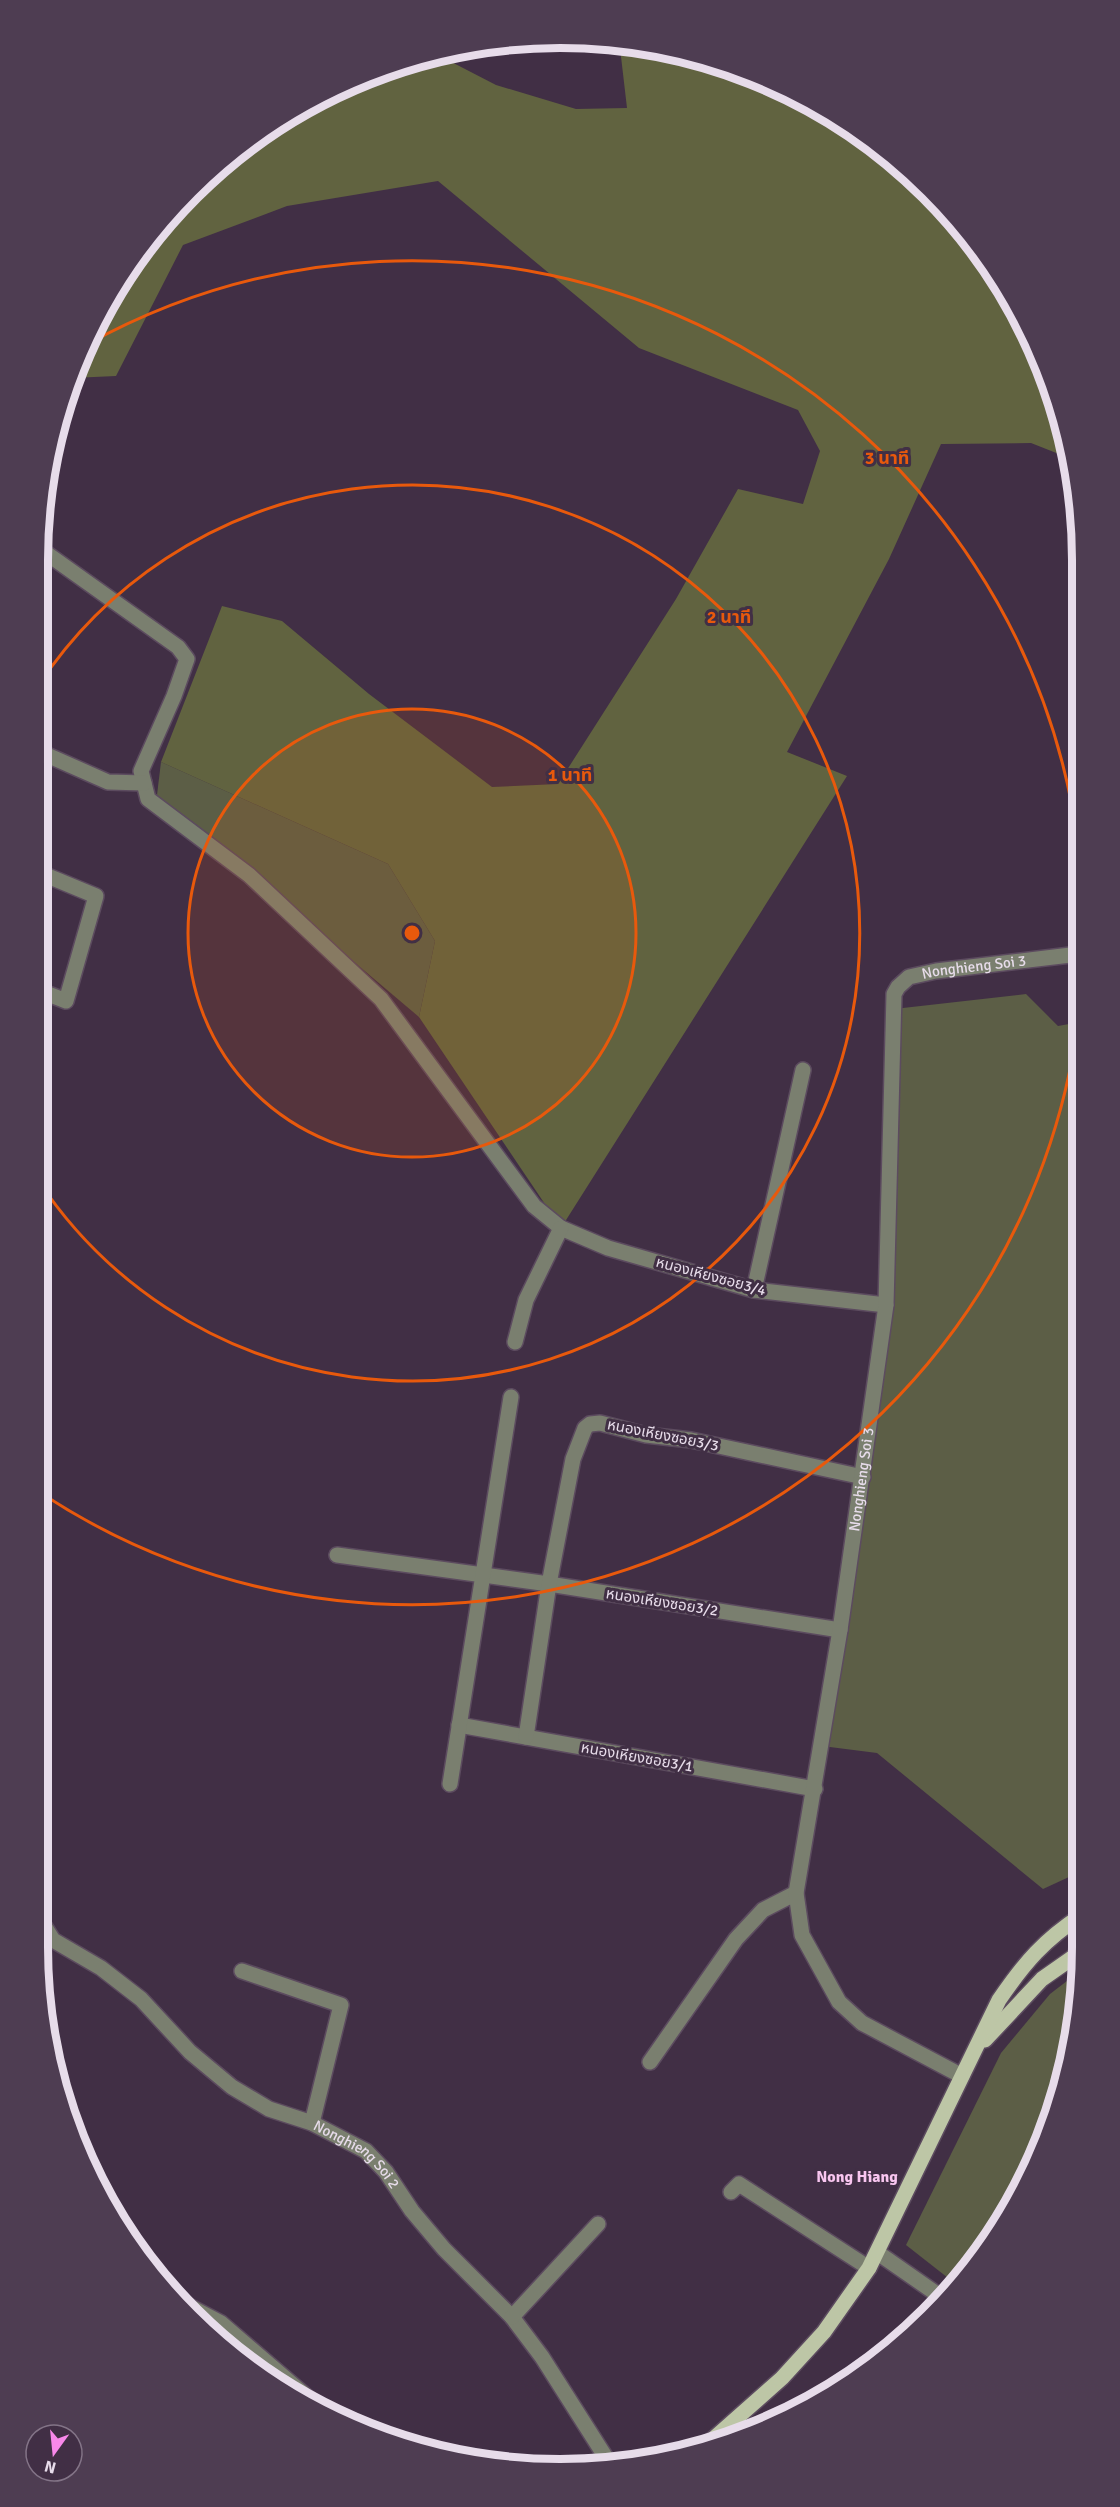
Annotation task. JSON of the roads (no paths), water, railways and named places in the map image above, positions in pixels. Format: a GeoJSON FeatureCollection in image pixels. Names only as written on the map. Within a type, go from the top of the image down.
{"type":"FeatureCollection","features":[{"type":"Feature","properties":{"kind":"main road"},"geometry":{"type":"LineString","coordinates":[[718,2434],[796,2363],[824,2332],[878,2253],[999,2000],[1024,1963],[1054,1933],[1072,1921]]}},
{"type":"Feature","properties":{"kind":"main road"},"geometry":{"type":"LineString","coordinates":[[977,2049],[1042,1979],[1072,1958]]}},
{"type":"Feature","properties":{"kind":"street"},"geometry":{"type":"LineString","coordinates":[[48,555],[178,647],[188,659],[141,771],[144,783],[108,783],[48,756]]}},
{"type":"Feature","properties":{"kind":"street","name":"หนองเหียงซอย3/4"},"geometry":{"type":"LineString","coordinates":[[144,783],[148,799],[249,875],[381,999],[534,1206],[561,1228],[608,1248],[754,1290],[886,1305]]}},
{"type":"Feature","properties":{"kind":"street"},"geometry":{"type":"LineString","coordinates":[[48,876],[96,896],[66,1001],[48,994]]}},
{"type":"Feature","properties":{"kind":"street","name":"Nonghieng Soi 3"},"geometry":{"type":"LineString","coordinates":[[962,2076],[862,2023],[839,2002],[802,1935],[796,1883],[815,1789],[840,1630],[886,1305],[894,994],[909,977],[936,971],[1072,955]]}},
{"type":"Feature","properties":{"kind":"street"},"geometry":{"type":"LineString","coordinates":[[754,1290],[803,1070]]}},
{"type":"Feature","properties":{"kind":"street"},"geometry":{"type":"LineString","coordinates":[[515,1342],[526,1300],[561,1228]]}},
{"type":"Feature","properties":{"kind":"street"},"geometry":{"type":"LineString","coordinates":[[450,1784],[511,1397]]}},
{"type":"Feature","properties":{"kind":"street","name":"หนองเหียงซอย3/3"},"geometry":{"type":"LineString","coordinates":[[549,1584],[573,1459],[583,1432],[590,1424],[600,1423],[646,1435],[691,1440],[863,1477]]}},
{"type":"Feature","properties":{"kind":"street","name":"หนองเหียงซอย3/2"},"geometry":{"type":"LineString","coordinates":[[337,1555],[549,1584],[840,1630]]}},
{"type":"Feature","properties":{"kind":"street"},"geometry":{"type":"LineString","coordinates":[[526,1737],[549,1584]]}},
{"type":"Feature","properties":{"kind":"street","name":"หนองเหียงซอย3/1"},"geometry":{"type":"LineString","coordinates":[[459,1725],[815,1789]]}},
{"type":"Feature","properties":{"kind":"street"},"geometry":{"type":"LineString","coordinates":[[650,2062],[736,1939],[763,1910],[796,1893]]}},
{"type":"Feature","properties":{"kind":"street","name":"Nonghieng Soi 2"},"geometry":{"type":"LineString","coordinates":[[48,1932],[53,1940],[101,1968],[141,1999],[190,2052],[232,2087],[269,2109],[312,2123],[366,2151],[386,2172],[412,2211],[444,2249],[512,2318],[542,2357],[605,2457]]}},
{"type":"Feature","properties":{"kind":"street"},"geometry":{"type":"LineString","coordinates":[[242,1971],[341,2005],[312,2123]]}},
{"type":"Feature","properties":{"kind":"street"},"geometry":{"type":"LineString","coordinates":[[731,2192],[739,2184],[868,2268]]}},
{"type":"Feature","properties":{"kind":"street"},"geometry":{"type":"LineString","coordinates":[[512,2318],[598,2224]]}},
{"type":"Feature","properties":{"kind":"street"},"geometry":{"type":"LineString","coordinates":[[878,2253],[937,2294]]}},
{"type":"Feature","properties":{"kind":"street"},"geometry":{"type":"LineString","coordinates":[[218,2327],[275,2372]]}},
{"type":"Feature","properties":{"kind":"district","name":"Nong Hiang"},"geometry":{"type":"Point","coordinates":[857,2177]}}]}
